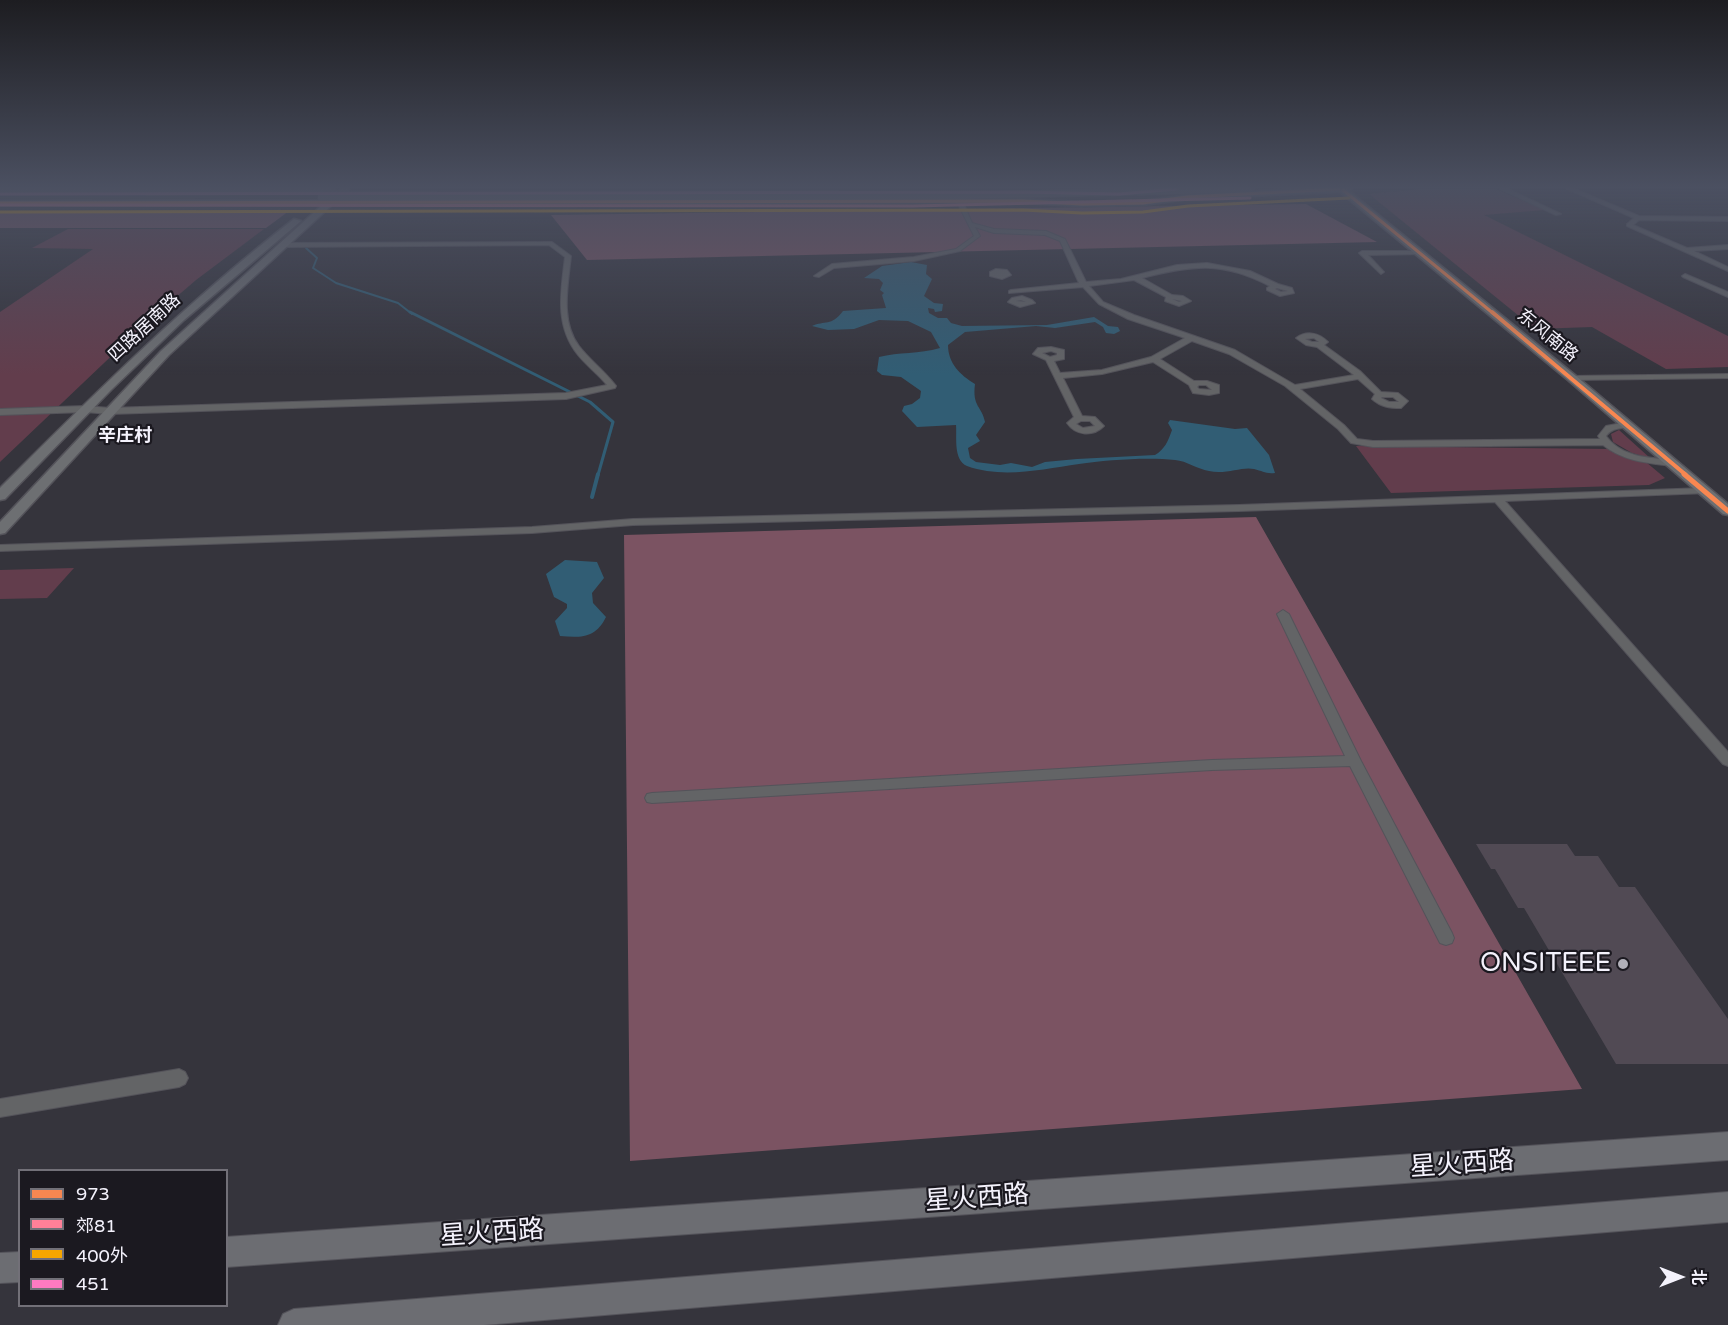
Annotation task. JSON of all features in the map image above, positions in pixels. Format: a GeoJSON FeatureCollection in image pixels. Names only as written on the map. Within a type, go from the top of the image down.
{"type":"FeatureCollection","features":[{"type":"Feature","properties":{"kind":"main road","name":"星火西路"},"geometry":{"type":"LineString","coordinates":[[228,1252],[1728,1146]]}},
{"type":"Feature","properties":{"kind":"main road"},"geometry":{"type":"LineString","coordinates":[[294,1325],[1728,1207]]}},
{"type":"Feature","properties":{"kind":"main road"},"geometry":{"type":"LineString","coordinates":[[0,1268],[18,1267]]}},
{"type":"Feature","properties":{"kind":"street","name":"四路居南路"},"geometry":{"type":"LineString","coordinates":[[0,496],[146,347],[259,251]]}},
{"type":"Feature","properties":{"kind":"street"},"geometry":{"type":"LineString","coordinates":[[0,530],[165,353],[212,308],[278,251]]}},
{"type":"Feature","properties":{"kind":"street"},"geometry":{"type":"LineString","coordinates":[[0,412],[85,409],[110,411],[566,396],[612,386],[601,371],[580,354],[562,318],[568,256],[561,251]]}},
{"type":"Feature","properties":{"kind":"street"},"geometry":{"type":"LineString","coordinates":[[817,276],[832,266],[914,259],[954,251]]}},
{"type":"Feature","properties":{"kind":"street"},"geometry":{"type":"LineString","coordinates":[[1068,251],[1083,284],[1101,303],[1131,317],[1232,352],[1293,388],[1341,427],[1354,441],[1373,444],[1605,442],[1633,456],[1672,463]]}},
{"type":"Feature","properties":{"kind":"street","name":"东风南路"},"geometry":{"type":"LineString","coordinates":[[1417,251],[1572,378],[1728,511]]}},
{"type":"Feature","properties":{"kind":"street"},"geometry":{"type":"LineString","coordinates":[[1687,251],[1728,269]]}},
{"type":"Feature","properties":{"kind":"street"},"geometry":{"type":"LineString","coordinates":[[1381,272],[1362,253],[1420,253]]}},
{"type":"Feature","properties":{"kind":"street"},"geometry":{"type":"LineString","coordinates":[[1011,292],[1121,281],[1177,267],[1227,267],[1248,272],[1276,286]]}},
{"type":"Feature","properties":{"kind":"street"},"geometry":{"type":"LineString","coordinates":[[1685,276],[1728,295]]}},
{"type":"Feature","properties":{"kind":"street"},"geometry":{"type":"LineString","coordinates":[[999,277],[1017,298]]}},
{"type":"Feature","properties":{"kind":"street"},"geometry":{"type":"LineString","coordinates":[[1134,277],[1170,297]]}},
{"type":"Feature","properties":{"kind":"street"},"geometry":{"type":"LineString","coordinates":[[1058,376],[1102,372],[1154,360],[1191,338]]}},
{"type":"Feature","properties":{"kind":"street"},"geometry":{"type":"LineString","coordinates":[[1318,344],[1360,376],[1379,394]]}},
{"type":"Feature","properties":{"kind":"street"},"geometry":{"type":"LineString","coordinates":[[1049,359],[1079,418]]}},
{"type":"Feature","properties":{"kind":"street"},"geometry":{"type":"LineString","coordinates":[[1154,360],[1193,384]]}},
{"type":"Feature","properties":{"kind":"street"},"geometry":{"type":"LineString","coordinates":[[1293,388],[1360,376]]}},
{"type":"Feature","properties":{"kind":"street"},"geometry":{"type":"LineString","coordinates":[[1572,378],[1728,376]]}},
{"type":"Feature","properties":{"kind":"street"},"geometry":{"type":"LineString","coordinates":[[1605,442],[1602,436],[1607,428],[1612,425],[1626,425]]}},
{"type":"Feature","properties":{"kind":"street"},"geometry":{"type":"LineString","coordinates":[[0,548],[532,530],[633,522],[1239,508],[1704,491]]}},
{"type":"Feature","properties":{"kind":"street"},"geometry":{"type":"LineString","coordinates":[[1498,499],[1728,761]]}},
{"type":"Feature","properties":{"kind":"street"},"geometry":{"type":"LineString","coordinates":[[1283,614],[1354,761],[1446,938]]}},
{"type":"Feature","properties":{"kind":"street"},"geometry":{"type":"LineString","coordinates":[[652,798],[1212,765],[1354,761]]}},
{"type":"Feature","properties":{"kind":"street"},"geometry":{"type":"LineString","coordinates":[[0,1108],[179,1078]]}},
{"type":"Feature","properties":{"kind":"shaded area"},"geometry":{"type":"Polygon","coordinates":[[[90,251],[235,251],[196,280],[145,324],[0,462],[0,312],[90,251]]]}},
{"type":"Feature","properties":{"kind":"shaded area"},"geometry":{"type":"Polygon","coordinates":[[[580,251],[989,251],[587,260],[580,251]]]}},
{"type":"Feature","properties":{"kind":"shaded area"},"geometry":{"type":"Polygon","coordinates":[[[1439,251],[1556,251],[1728,336],[1728,367],[1666,369],[1592,327],[1535,329],[1439,251]]]}},
{"type":"Feature","properties":{"kind":"shaded area"},"geometry":{"type":"Polygon","coordinates":[[[1619,430],[1650,458],[1632,453],[1613,442],[1611,434],[1619,430]]]}},
{"type":"Feature","properties":{"kind":"shaded area"},"geometry":{"type":"Polygon","coordinates":[[[1356,446],[1609,449],[1646,462],[1665,478],[1649,485],[1391,493],[1356,446]]]}},
{"type":"Feature","properties":{"kind":"shaded area"},"geometry":{"type":"Polygon","coordinates":[[[1256,517],[1582,1089],[630,1161],[624,535],[1256,517]]]}},
{"type":"Feature","properties":{"kind":"shaded area"},"geometry":{"type":"Polygon","coordinates":[[[74,568],[47,598],[0,599],[0,570],[74,568]]]}},
{"type":"Feature","properties":{"kind":"water"},"geometry":{"type":"Polygon","coordinates":[[[911,262],[927,265],[926,274],[932,279],[924,296],[934,303],[943,304],[942,311],[935,312],[934,309],[928,308],[929,313],[938,318],[947,318],[951,323],[962,326],[1047,325],[1094,317],[1108,326],[1118,327],[1120,331],[1114,334],[1106,333],[1103,327],[1095,322],[1055,328],[1036,326],[965,332],[948,345],[950,357],[956,368],[975,384],[976,402],[985,422],[976,435],[980,441],[968,448],[970,458],[976,462],[1000,465],[1011,463],[1032,467],[1045,462],[1155,455],[1164,447],[1169,438],[1172,430],[1168,423],[1170,420],[1235,429],[1247,428],[1269,455],[1275,473],[1249,468],[1215,472],[1164,459],[1101,461],[1009,472],[981,470],[967,466],[958,454],[956,425],[917,427],[902,411],[904,406],[920,398],[921,391],[901,377],[882,375],[877,371],[879,357],[940,348],[931,332],[908,321],[879,320],[854,329],[828,330],[812,326],[831,321],[843,311],[886,308],[882,295],[884,293],[880,290],[883,283],[879,279],[864,278],[882,266],[911,262]]]}},
{"type":"Feature","properties":{"kind":"water"},"geometry":{"type":"Polygon","coordinates":[[[565,560],[597,562],[604,578],[592,593],[593,603],[606,617],[593,633],[575,637],[560,636],[555,621],[567,608],[567,604],[554,597],[546,574],[565,560]]]}},
{"type":"Feature","properties":{"kind":"building","name":"ONSITEEE"},"geometry":{"type":"Polygon","coordinates":[[[1476,844],[1567,844],[1575,856],[1598,856],[1619,887],[1635,887],[1728,1019],[1728,1064],[1616,1064],[1524,908],[1518,908],[1495,869],[1491,869],[1476,844]]]}},
{"type":"Feature","properties":{"kind":"waterway"},"geometry":{"type":"LineString","coordinates":[[309,251],[317,258],[313,268],[336,283],[398,303],[412,314]]}},
{"type":"Feature","properties":{"kind":"waterway"},"geometry":{"type":"LineString","coordinates":[[410,312],[590,402],[613,422],[598,475]]}},
{"type":"Feature","properties":{"kind":"waterway"},"geometry":{"type":"LineString","coordinates":[[592,497],[598,474]]}},
{"type":"Feature","properties":{"kind":"transit line","name":"973"},"geometry":{"type":"LineString","coordinates":[[1417,251],[1572,378],[1728,511]]}},
{"type":"Feature","properties":{"kind":"place","name":"ONSITEEE"},"geometry":{"type":"Point","coordinates":[1623,964]}},
{"type":"Feature","properties":{"kind":"district","name":"辛庄村"},"geometry":{"type":"Point","coordinates":[125,436]}}]}
